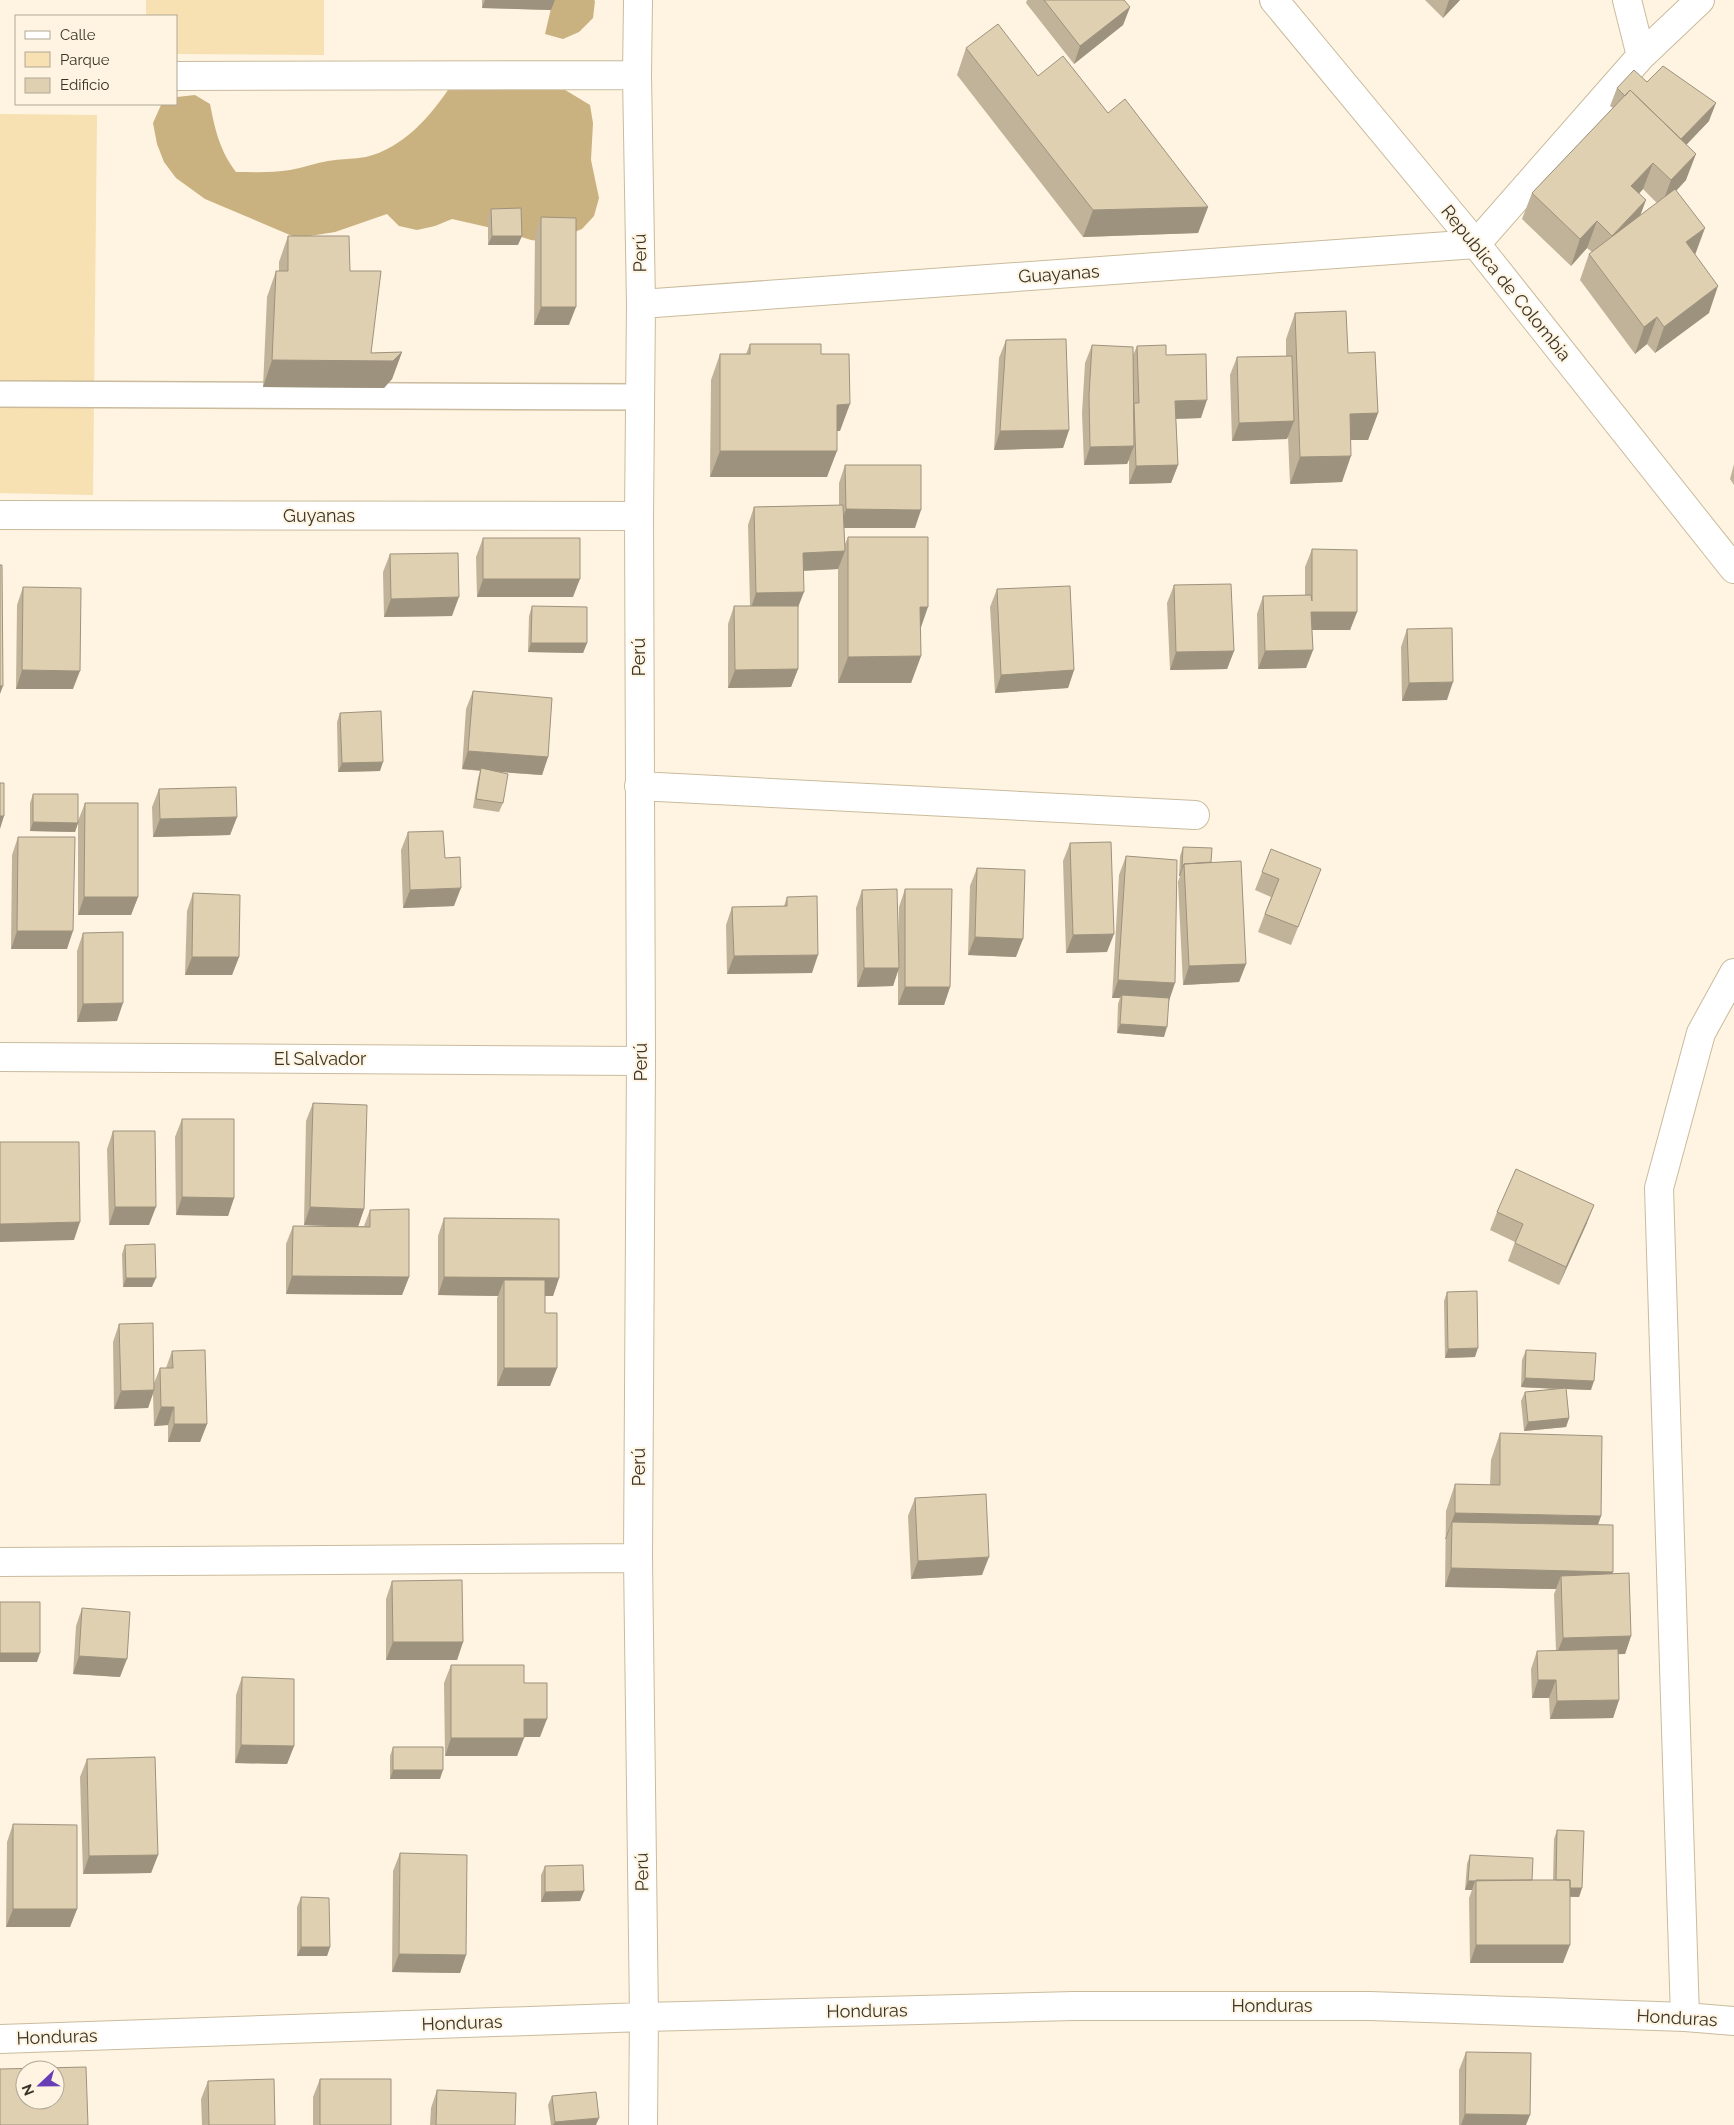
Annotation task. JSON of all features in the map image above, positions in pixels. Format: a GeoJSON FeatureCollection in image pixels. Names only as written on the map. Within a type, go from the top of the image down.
{"type":"FeatureCollection","features":[{"type":"Feature","properties":{"kind":"street","name":"Perú"},"geometry":{"type":"LineString","coordinates":[[638,0],[637,75],[641,304],[639,397],[641,1061],[638,1558],[644,2017],[643,2125]]}},
{"type":"Feature","properties":{"kind":"street","name":"Republica de Colombia"},"geometry":{"type":"LineString","coordinates":[[1274,0],[1476,244],[1734,568]]}},
{"type":"Feature","properties":{"kind":"street"},"geometry":{"type":"LineString","coordinates":[[1627,0],[1641,56]]}},
{"type":"Feature","properties":{"kind":"street"},"geometry":{"type":"LineString","coordinates":[[1476,244],[1641,56],[1700,0]]}},
{"type":"Feature","properties":{"kind":"street"},"geometry":{"type":"LineString","coordinates":[[178,76],[637,75]]}},
{"type":"Feature","properties":{"kind":"street","name":"Guayanas"},"geometry":{"type":"LineString","coordinates":[[641,304],[1476,244]]}},
{"type":"Feature","properties":{"kind":"street","name":"Guyanas"},"geometry":{"type":"LineString","coordinates":[[0,515],[639,516]]}},
{"type":"Feature","properties":{"kind":"street"},"geometry":{"type":"LineString","coordinates":[[639,786],[1196,815]]}},
{"type":"Feature","properties":{"kind":"street"},"geometry":{"type":"LineString","coordinates":[[1685,2017],[1658,1188],[1701,1033],[1734,972]]}},
{"type":"Feature","properties":{"kind":"street","name":"El Salvador"},"geometry":{"type":"LineString","coordinates":[[0,1057],[641,1061]]}},
{"type":"Feature","properties":{"kind":"street"},"geometry":{"type":"LineString","coordinates":[[0,1562],[638,1558]]}},
{"type":"Feature","properties":{"kind":"street","name":"Honduras"},"geometry":{"type":"LineString","coordinates":[[0,2039],[644,2017],[1073,2006],[1370,2006],[1685,2017],[1734,2021]]}},
{"type":"Feature","properties":{"kind":"lane"},"geometry":{"type":"LineString","coordinates":[[0,394],[639,397]]}},
{"type":"Feature","properties":{"kind":"green space"},"geometry":{"type":"Polygon","coordinates":[[[146,0],[324,0],[324,55],[178,54],[178,15],[146,15],[146,0]]]}},
{"type":"Feature","properties":{"kind":"green space"},"geometry":{"type":"Polygon","coordinates":[[[0,114],[97,115],[93,495],[0,493],[0,114]]]}},
{"type":"Feature","properties":{"kind":"shaded area"},"geometry":{"type":"Polygon","coordinates":[[[553,0],[594,0],[593,18],[579,32],[563,39],[545,34],[553,0]]]}},
{"type":"Feature","properties":{"kind":"shaded area"},"geometry":{"type":"Polygon","coordinates":[[[557,85],[590,105],[593,123],[591,160],[599,198],[594,216],[582,229],[549,242],[531,240],[496,229],[452,219],[435,226],[417,230],[399,226],[387,214],[335,232],[297,238],[205,199],[176,178],[164,162],[157,144],[153,123],[161,105],[178,105],[178,97],[195,95],[210,104],[219,140],[230,164],[236,172],[277,172],[328,161],[366,157],[379,153],[404,139],[414,130],[434,109],[450,87],[557,85]]]}},
{"type":"Feature","properties":{"kind":"building"},"geometry":{"type":"Polygon","coordinates":[[[1044,0],[1124,0],[1130,7],[1080,46],[1044,0]]]}},
{"type":"Feature","properties":{"kind":"building"},"geometry":{"type":"Polygon","coordinates":[[[998,24],[1038,76],[1063,56],[1108,113],[1125,99],[1208,207],[1093,210],[966,48],[998,24]]]}},
{"type":"Feature","properties":{"kind":"building"},"geometry":{"type":"Polygon","coordinates":[[[1663,66],[1716,103],[1681,139],[1630,90],[1625,96],[1617,88],[1634,70],[1647,82],[1663,66]]]}},
{"type":"Feature","properties":{"kind":"building"},"geometry":{"type":"Polygon","coordinates":[[[1630,90],[1696,154],[1671,180],[1653,163],[1631,186],[1646,200],[1612,236],[1597,221],[1580,239],[1532,193],[1630,90]]]}},
{"type":"Feature","properties":{"kind":"building"},"geometry":{"type":"Polygon","coordinates":[[[1675,189],[1705,228],[1686,242],[1718,286],[1664,327],[1657,317],[1644,327],[1589,254],[1675,189]]]}},
{"type":"Feature","properties":{"kind":"building"},"geometry":{"type":"Polygon","coordinates":[[[521,208],[522,236],[492,236],[491,209],[521,208]]]}},
{"type":"Feature","properties":{"kind":"building"},"geometry":{"type":"Polygon","coordinates":[[[541,217],[576,218],[576,307],[541,307],[541,217]]]}},
{"type":"Feature","properties":{"kind":"building"},"geometry":{"type":"Polygon","coordinates":[[[288,236],[349,236],[350,271],[381,271],[371,353],[402,352],[393,361],[272,360],[276,271],[288,271],[288,236]]]}},
{"type":"Feature","properties":{"kind":"building"},"geometry":{"type":"Polygon","coordinates":[[[1346,311],[1348,353],[1375,352],[1378,413],[1350,414],[1351,456],[1300,457],[1295,313],[1346,311]]]}},
{"type":"Feature","properties":{"kind":"building"},"geometry":{"type":"Polygon","coordinates":[[[1066,339],[1069,430],[1000,431],[1006,340],[1066,339]]]}},
{"type":"Feature","properties":{"kind":"building"},"geometry":{"type":"Polygon","coordinates":[[[750,344],[821,344],[821,354],[849,354],[850,404],[837,405],[837,451],[720,451],[720,354],[750,354],[750,344]]]}},
{"type":"Feature","properties":{"kind":"building"},"geometry":{"type":"Polygon","coordinates":[[[1092,345],[1133,347],[1134,446],[1090,447],[1089,395],[1092,345]]]}},
{"type":"Feature","properties":{"kind":"building"},"geometry":{"type":"Polygon","coordinates":[[[1166,345],[1166,355],[1206,354],[1207,400],[1175,401],[1178,465],[1136,466],[1134,403],[1139,403],[1137,346],[1166,345]]]}},
{"type":"Feature","properties":{"kind":"building"},"geometry":{"type":"Polygon","coordinates":[[[1292,356],[1294,421],[1239,423],[1237,357],[1292,356]]]}},
{"type":"Feature","properties":{"kind":"building"},"geometry":{"type":"Polygon","coordinates":[[[845,465],[921,465],[921,510],[846,509],[845,465]]]}},
{"type":"Feature","properties":{"kind":"building"},"geometry":{"type":"Polygon","coordinates":[[[843,505],[845,551],[803,553],[804,592],[756,593],[754,507],[843,505]]]}},
{"type":"Feature","properties":{"kind":"building"},"geometry":{"type":"Polygon","coordinates":[[[848,537],[928,537],[928,607],[920,607],[921,656],[848,657],[848,537]]]}},
{"type":"Feature","properties":{"kind":"building"},"geometry":{"type":"Polygon","coordinates":[[[483,538],[580,538],[580,579],[483,579],[483,538]]]}},
{"type":"Feature","properties":{"kind":"building"},"geometry":{"type":"Polygon","coordinates":[[[1312,549],[1357,550],[1357,612],[1311,612],[1313,650],[1265,651],[1263,596],[1311,595],[1312,601],[1312,549]]]}},
{"type":"Feature","properties":{"kind":"building"},"geometry":{"type":"Polygon","coordinates":[[[458,553],[459,597],[391,599],[390,554],[458,553]]]}},
{"type":"Feature","properties":{"kind":"building"},"geometry":{"type":"Polygon","coordinates":[[[0,565],[2,565],[3,686],[0,686],[0,565]]]}},
{"type":"Feature","properties":{"kind":"building"},"geometry":{"type":"Polygon","coordinates":[[[1231,584],[1234,651],[1176,652],[1174,585],[1231,584]]]}},
{"type":"Feature","properties":{"kind":"building"},"geometry":{"type":"Polygon","coordinates":[[[1070,586],[1074,670],[1001,675],[997,589],[1070,586]]]}},
{"type":"Feature","properties":{"kind":"building"},"geometry":{"type":"Polygon","coordinates":[[[23,587],[81,588],[80,671],[22,670],[23,587]]]}},
{"type":"Feature","properties":{"kind":"building"},"geometry":{"type":"Polygon","coordinates":[[[532,606],[587,607],[587,643],[531,643],[532,606]]]}},
{"type":"Feature","properties":{"kind":"building"},"geometry":{"type":"Polygon","coordinates":[[[734,606],[798,606],[798,669],[735,670],[734,606]]]}},
{"type":"Feature","properties":{"kind":"building"},"geometry":{"type":"Polygon","coordinates":[[[1452,628],[1453,682],[1409,683],[1407,629],[1452,628]]]}},
{"type":"Feature","properties":{"kind":"building"},"geometry":{"type":"Polygon","coordinates":[[[473,691],[552,698],[548,757],[468,751],[473,691]]]}},
{"type":"Feature","properties":{"kind":"building"},"geometry":{"type":"Polygon","coordinates":[[[381,711],[383,762],[342,763],[340,713],[381,711]]]}},
{"type":"Feature","properties":{"kind":"building"},"geometry":{"type":"Polygon","coordinates":[[[481,768],[508,774],[503,803],[476,799],[481,768]]]}},
{"type":"Feature","properties":{"kind":"building"},"geometry":{"type":"Polygon","coordinates":[[[0,783],[4,783],[4,816],[0,816],[0,783]]]}},
{"type":"Feature","properties":{"kind":"building"},"geometry":{"type":"Polygon","coordinates":[[[236,787],[237,817],[160,819],[159,789],[236,787]]]}},
{"type":"Feature","properties":{"kind":"building"},"geometry":{"type":"Polygon","coordinates":[[[33,794],[78,794],[78,823],[33,822],[33,794]]]}},
{"type":"Feature","properties":{"kind":"building"},"geometry":{"type":"Polygon","coordinates":[[[85,803],[138,803],[138,897],[84,897],[85,803]]]}},
{"type":"Feature","properties":{"kind":"building"},"geometry":{"type":"Polygon","coordinates":[[[443,831],[445,858],[460,857],[461,888],[410,890],[408,832],[443,831]]]}},
{"type":"Feature","properties":{"kind":"building"},"geometry":{"type":"Polygon","coordinates":[[[18,837],[75,837],[73,931],[17,931],[18,837]]]}},
{"type":"Feature","properties":{"kind":"building"},"geometry":{"type":"Polygon","coordinates":[[[1111,842],[1114,934],[1073,935],[1070,843],[1111,842]]]}},
{"type":"Feature","properties":{"kind":"building"},"geometry":{"type":"Polygon","coordinates":[[[1183,847],[1212,848],[1211,862],[1184,864],[1182,867],[1183,847]]]}},
{"type":"Feature","properties":{"kind":"building"},"geometry":{"type":"Polygon","coordinates":[[[1271,849],[1321,869],[1298,927],[1265,914],[1279,879],[1262,872],[1271,849]]]}},
{"type":"Feature","properties":{"kind":"building"},"geometry":{"type":"Polygon","coordinates":[[[1126,856],[1177,860],[1175,983],[1118,980],[1126,856]]]}},
{"type":"Feature","properties":{"kind":"building"},"geometry":{"type":"Polygon","coordinates":[[[1241,861],[1246,964],[1189,966],[1184,864],[1241,861]]]}},
{"type":"Feature","properties":{"kind":"building"},"geometry":{"type":"Polygon","coordinates":[[[977,868],[1025,870],[1023,939],[975,937],[977,868]]]}},
{"type":"Feature","properties":{"kind":"building"},"geometry":{"type":"Polygon","coordinates":[[[897,889],[899,968],[864,968],[862,890],[897,889]]]}},
{"type":"Feature","properties":{"kind":"building"},"geometry":{"type":"Polygon","coordinates":[[[905,889],[952,889],[950,987],[905,987],[905,889]]]}},
{"type":"Feature","properties":{"kind":"building"},"geometry":{"type":"Polygon","coordinates":[[[193,893],[240,895],[239,957],[192,957],[193,893]]]}},
{"type":"Feature","properties":{"kind":"building"},"geometry":{"type":"Polygon","coordinates":[[[817,896],[818,955],[734,956],[732,907],[787,906],[787,897],[817,896]]]}},
{"type":"Feature","properties":{"kind":"building"},"geometry":{"type":"Polygon","coordinates":[[[123,932],[123,1003],[83,1004],[83,933],[123,932]]]}},
{"type":"Feature","properties":{"kind":"building"},"geometry":{"type":"Polygon","coordinates":[[[1122,995],[1169,998],[1167,1027],[1120,1024],[1122,995]]]}},
{"type":"Feature","properties":{"kind":"building"},"geometry":{"type":"Polygon","coordinates":[[[313,1103],[367,1105],[364,1209],[310,1207],[313,1103]]]}},
{"type":"Feature","properties":{"kind":"building"},"geometry":{"type":"Polygon","coordinates":[[[182,1119],[234,1119],[234,1198],[182,1197],[182,1119]]]}},
{"type":"Feature","properties":{"kind":"building"},"geometry":{"type":"Polygon","coordinates":[[[113,1131],[155,1131],[156,1207],[115,1207],[113,1131]]]}},
{"type":"Feature","properties":{"kind":"building"},"geometry":{"type":"Polygon","coordinates":[[[0,1142],[79,1142],[80,1222],[0,1224],[0,1142]]]}},
{"type":"Feature","properties":{"kind":"building"},"geometry":{"type":"Polygon","coordinates":[[[1516,1169],[1594,1205],[1566,1267],[1515,1243],[1523,1224],[1497,1212],[1516,1169]]]}},
{"type":"Feature","properties":{"kind":"building"},"geometry":{"type":"Polygon","coordinates":[[[409,1209],[409,1277],[292,1276],[293,1226],[370,1227],[370,1210],[409,1209]]]}},
{"type":"Feature","properties":{"kind":"building"},"geometry":{"type":"Polygon","coordinates":[[[444,1218],[559,1219],[559,1278],[444,1277],[444,1218]]]}},
{"type":"Feature","properties":{"kind":"building"},"geometry":{"type":"Polygon","coordinates":[[[155,1244],[156,1278],[126,1278],[125,1245],[155,1244]]]}},
{"type":"Feature","properties":{"kind":"building"},"geometry":{"type":"Polygon","coordinates":[[[504,1280],[545,1280],[545,1313],[557,1313],[557,1368],[504,1368],[504,1280]]]}},
{"type":"Feature","properties":{"kind":"building"},"geometry":{"type":"Polygon","coordinates":[[[1477,1291],[1478,1348],[1448,1349],[1447,1292],[1477,1291]]]}},
{"type":"Feature","properties":{"kind":"building"},"geometry":{"type":"Polygon","coordinates":[[[153,1323],[154,1390],[121,1391],[119,1324],[153,1323]]]}},
{"type":"Feature","properties":{"kind":"building"},"geometry":{"type":"Polygon","coordinates":[[[205,1350],[207,1424],[174,1424],[174,1407],[161,1407],[160,1368],[173,1368],[172,1351],[205,1350]]]}},
{"type":"Feature","properties":{"kind":"building"},"geometry":{"type":"Polygon","coordinates":[[[1526,1350],[1596,1353],[1594,1381],[1525,1378],[1526,1350]]]}},
{"type":"Feature","properties":{"kind":"building"},"geometry":{"type":"Polygon","coordinates":[[[1566,1388],[1569,1418],[1528,1422],[1525,1392],[1566,1388]]]}},
{"type":"Feature","properties":{"kind":"building"},"geometry":{"type":"Polygon","coordinates":[[[1500,1433],[1602,1436],[1601,1516],[1455,1513],[1455,1484],[1500,1485],[1500,1433]]]}},
{"type":"Feature","properties":{"kind":"building"},"geometry":{"type":"Polygon","coordinates":[[[986,1494],[989,1557],[918,1561],[915,1498],[986,1494]]]}},
{"type":"Feature","properties":{"kind":"building"},"geometry":{"type":"Polygon","coordinates":[[[1452,1522],[1613,1525],[1613,1572],[1451,1568],[1452,1522]]]}},
{"type":"Feature","properties":{"kind":"building"},"geometry":{"type":"Polygon","coordinates":[[[1629,1573],[1631,1636],[1563,1638],[1561,1576],[1629,1573]]]}},
{"type":"Feature","properties":{"kind":"building"},"geometry":{"type":"Polygon","coordinates":[[[462,1580],[463,1642],[393,1642],[392,1581],[462,1580]]]}},
{"type":"Feature","properties":{"kind":"building"},"geometry":{"type":"Polygon","coordinates":[[[0,1602],[40,1602],[40,1653],[0,1653],[0,1602]]]}},
{"type":"Feature","properties":{"kind":"building"},"geometry":{"type":"Polygon","coordinates":[[[82,1608],[130,1612],[127,1659],[79,1656],[82,1608]]]}},
{"type":"Feature","properties":{"kind":"building"},"geometry":{"type":"Polygon","coordinates":[[[1618,1649],[1619,1700],[1557,1701],[1556,1680],[1538,1680],[1537,1651],[1618,1649]]]}},
{"type":"Feature","properties":{"kind":"building"},"geometry":{"type":"Polygon","coordinates":[[[451,1665],[524,1665],[524,1683],[547,1683],[547,1719],[524,1719],[524,1738],[451,1738],[451,1665]]]}},
{"type":"Feature","properties":{"kind":"building"},"geometry":{"type":"Polygon","coordinates":[[[242,1677],[294,1679],[294,1746],[241,1745],[242,1677]]]}},
{"type":"Feature","properties":{"kind":"building"},"geometry":{"type":"Polygon","coordinates":[[[393,1747],[443,1747],[443,1770],[393,1770],[393,1747]]]}},
{"type":"Feature","properties":{"kind":"building"},"geometry":{"type":"Polygon","coordinates":[[[155,1757],[158,1855],[89,1856],[87,1759],[155,1757]]]}},
{"type":"Feature","properties":{"kind":"building"},"geometry":{"type":"Polygon","coordinates":[[[13,1824],[77,1825],[77,1909],[13,1909],[13,1824]]]}},
{"type":"Feature","properties":{"kind":"building"},"geometry":{"type":"Polygon","coordinates":[[[1557,1830],[1584,1831],[1582,1888],[1570,1888],[1570,1880],[1556,1880],[1557,1830]]]}},
{"type":"Feature","properties":{"kind":"building"},"geometry":{"type":"Polygon","coordinates":[[[400,1853],[467,1855],[466,1955],[399,1954],[400,1853]]]}},
{"type":"Feature","properties":{"kind":"building"},"geometry":{"type":"Polygon","coordinates":[[[1470,1855],[1533,1858],[1532,1880],[1468,1881],[1470,1855]]]}},
{"type":"Feature","properties":{"kind":"building"},"geometry":{"type":"Polygon","coordinates":[[[583,1865],[584,1891],[545,1892],[545,1866],[583,1865]]]}},
{"type":"Feature","properties":{"kind":"building"},"geometry":{"type":"Polygon","coordinates":[[[1476,1880],[1570,1880],[1570,1945],[1476,1945],[1476,1880]]]}},
{"type":"Feature","properties":{"kind":"building"},"geometry":{"type":"Polygon","coordinates":[[[301,1897],[329,1898],[330,1947],[301,1947],[301,1897]]]}},
{"type":"Feature","properties":{"kind":"building"},"geometry":{"type":"Polygon","coordinates":[[[1466,2052],[1531,2053],[1530,2115],[1465,2114],[1466,2052]]]}},
{"type":"Feature","properties":{"kind":"building"},"geometry":{"type":"Polygon","coordinates":[[[65,2067],[86,2067],[88,2125],[0,2125],[0,2069],[15,2069],[15,2110],[65,2110],[65,2067]]]}},
{"type":"Feature","properties":{"kind":"building"},"geometry":{"type":"Polygon","coordinates":[[[274,2079],[275,2125],[209,2125],[208,2081],[274,2079]]]}},
{"type":"Feature","properties":{"kind":"building"},"geometry":{"type":"Polygon","coordinates":[[[320,2079],[391,2079],[391,2125],[320,2125],[320,2079]]]}},
{"type":"Feature","properties":{"kind":"building"},"geometry":{"type":"Polygon","coordinates":[[[437,2090],[516,2093],[515,2125],[436,2125],[437,2090]]]}},
{"type":"Feature","properties":{"kind":"building"},"geometry":{"type":"Polygon","coordinates":[[[596,2092],[599,2118],[555,2122],[552,2096],[596,2092]]]}}]}
